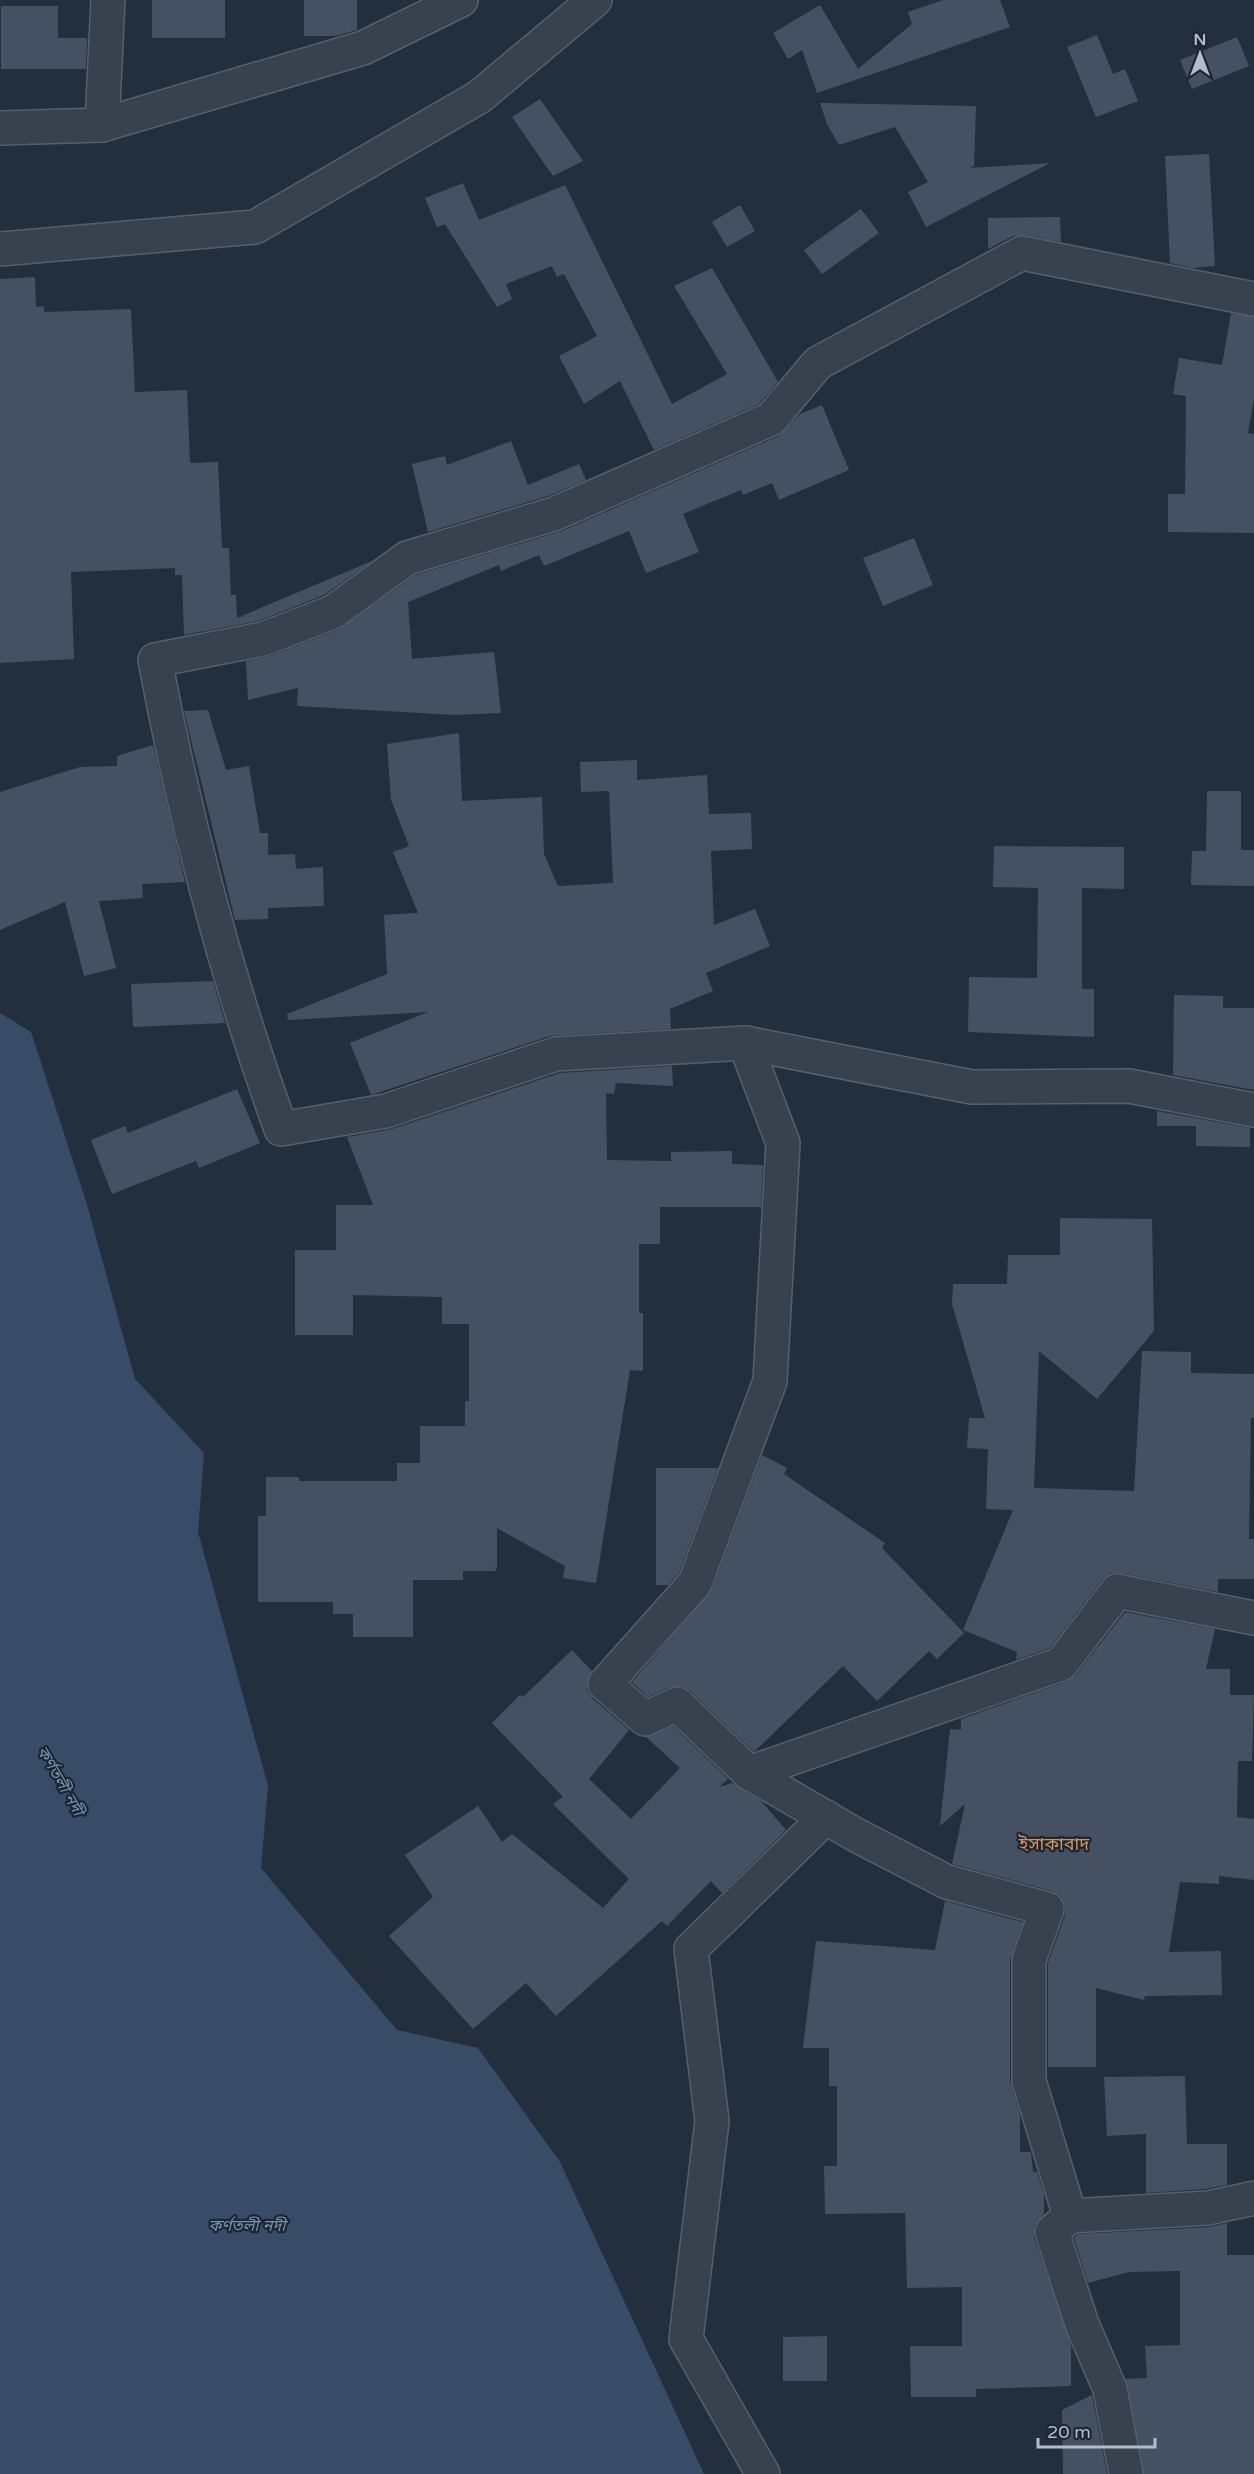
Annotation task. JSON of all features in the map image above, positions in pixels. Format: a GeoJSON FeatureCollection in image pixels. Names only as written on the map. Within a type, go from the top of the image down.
{"type":"FeatureCollection","features":[{"type":"Feature","properties":{"kind":"street"},"geometry":{"type":"LineString","coordinates":[[102,124],[108,0]]}},
{"type":"Feature","properties":{"kind":"street"},"geometry":{"type":"LineString","coordinates":[[0,128],[102,124],[363,48],[461,0]]}},
{"type":"Feature","properties":{"kind":"street"},"geometry":{"type":"LineString","coordinates":[[0,249],[255,228],[479,97],[565,11],[596,0]]}},
{"type":"Feature","properties":{"kind":"street"},"geometry":{"type":"LineString","coordinates":[[1254,299],[1022,253],[818,363],[771,418],[554,514],[407,558],[333,612],[263,639],[155,660],[179,786],[254,1053],[281,1129],[386,1111],[556,1054],[744,1043],[972,1088],[1130,1086],[1254,1110]]}},
{"type":"Feature","properties":{"kind":"street"},"geometry":{"type":"LineString","coordinates":[[744,1043],[783,1143],[770,1382],[695,1584],[605,1684],[645,1719],[677,1704],[749,1773],[947,1882],[1047,1909],[1029,1960],[1029,2081],[1071,2216]]}},
{"type":"Feature","properties":{"kind":"street"},"geometry":{"type":"LineString","coordinates":[[749,1773],[1061,1664],[1117,1591],[1254,1618]]}},
{"type":"Feature","properties":{"kind":"street"},"geometry":{"type":"LineString","coordinates":[[763,2474],[686,2338],[712,2121],[692,1949],[826,1817]]}},
{"type":"Feature","properties":{"kind":"street"},"geometry":{"type":"LineString","coordinates":[[1126,2474],[1110,2389],[1082,2324],[1052,2232],[1071,2216],[1208,2208],[1254,2198]]}},
{"type":"Feature","properties":{"kind":"water","name":"কর্ণতলী নদী"},"geometry":{"type":"Polygon","coordinates":[[[0,1013],[31,1032],[86,1201],[135,1379],[204,1453],[198,1532],[268,1786],[261,1868],[397,2030],[478,2048],[560,2162],[704,2474],[0,2474],[0,1013]]]}},
{"type":"Feature","properties":{"kind":"building"},"geometry":{"type":"Polygon","coordinates":[[[152,0],[225,0],[225,38],[152,38],[152,0]]]}},
{"type":"Feature","properties":{"kind":"building"},"geometry":{"type":"Polygon","coordinates":[[[304,0],[357,0],[357,30],[336,36],[304,36],[304,0]]]}},
{"type":"Feature","properties":{"kind":"building"},"geometry":{"type":"Polygon","coordinates":[[[943,0],[1000,0],[1010,27],[817,93],[802,50],[788,59],[773,33],[820,5],[858,69],[912,24],[908,12],[943,0]]]}},
{"type":"Feature","properties":{"kind":"building"},"geometry":{"type":"Polygon","coordinates":[[[1,6],[58,6],[58,38],[87,38],[86,69],[1,69],[1,6]]]}},
{"type":"Feature","properties":{"kind":"building"},"geometry":{"type":"Polygon","coordinates":[[[1097,35],[1113,74],[1125,69],[1138,101],[1096,117],[1067,47],[1097,35]]]}},
{"type":"Feature","properties":{"kind":"building"},"geometry":{"type":"Polygon","coordinates":[[[1237,37],[1249,66],[1192,89],[1180,60],[1237,37]]]}},
{"type":"Feature","properties":{"kind":"building"},"geometry":{"type":"Polygon","coordinates":[[[540,99],[583,161],[553,176],[512,117],[540,99]]]}},
{"type":"Feature","properties":{"kind":"building"},"geometry":{"type":"Polygon","coordinates":[[[820,103],[976,106],[974,166],[970,168],[1050,163],[926,227],[908,192],[928,182],[895,127],[839,145],[827,124],[820,103]]]}},
{"type":"Feature","properties":{"kind":"building"},"geometry":{"type":"Polygon","coordinates":[[[1209,154],[1215,266],[1192,268],[1170,263],[1165,156],[1209,154]]]}},
{"type":"Feature","properties":{"kind":"building"},"geometry":{"type":"Polygon","coordinates":[[[463,183],[479,220],[565,185],[672,404],[727,374],[674,286],[712,268],[778,382],[759,404],[654,450],[620,381],[584,404],[559,356],[597,336],[564,274],[557,277],[552,266],[506,284],[512,299],[497,307],[445,224],[437,227],[425,198],[463,183]]]}},
{"type":"Feature","properties":{"kind":"building"},"geometry":{"type":"Polygon","coordinates":[[[740,205],[755,231],[727,247],[712,222],[740,205]]]}},
{"type":"Feature","properties":{"kind":"building"},"geometry":{"type":"Polygon","coordinates":[[[861,209],[879,233],[822,274],[804,250],[861,209]]]}},
{"type":"Feature","properties":{"kind":"building"},"geometry":{"type":"Polygon","coordinates":[[[1060,217],[1061,242],[1025,235],[1013,236],[988,249],[988,218],[1060,217]]]}},
{"type":"Feature","properties":{"kind":"building"},"geometry":{"type":"Polygon","coordinates":[[[35,277],[36,307],[44,306],[44,312],[131,309],[135,392],[187,390],[190,463],[218,462],[222,548],[229,548],[231,595],[236,595],[237,618],[372,561],[324,595],[258,621],[184,635],[182,575],[175,575],[175,568],[71,572],[74,659],[0,663],[0,279],[35,277]]]}},
{"type":"Feature","properties":{"kind":"building"},"geometry":{"type":"Polygon","coordinates":[[[1231,313],[1254,317],[1254,399],[1248,433],[1254,434],[1254,533],[1168,532],[1168,494],[1185,494],[1186,396],[1173,394],[1179,358],[1222,365],[1231,313]]]}},
{"type":"Feature","properties":{"kind":"building"},"geometry":{"type":"Polygon","coordinates":[[[822,405],[849,470],[779,500],[772,483],[743,495],[741,490],[683,514],[699,552],[646,573],[629,531],[544,566],[539,555],[501,571],[499,565],[408,602],[412,659],[494,652],[501,713],[455,715],[297,706],[298,688],[248,700],[246,661],[270,656],[340,629],[415,575],[562,531],[779,436],[800,414],[822,405]]]}},
{"type":"Feature","properties":{"kind":"building"},"geometry":{"type":"Polygon","coordinates":[[[511,441],[528,485],[579,464],[586,480],[548,496],[428,532],[412,464],[445,456],[447,465],[511,441]]]}},
{"type":"Feature","properties":{"kind":"building"},"geometry":{"type":"Polygon","coordinates":[[[914,538],[933,585],[883,606],[863,558],[914,538]]]}},
{"type":"Feature","properties":{"kind":"building"},"geometry":{"type":"Polygon","coordinates":[[[208,710],[226,770],[249,766],[260,833],[268,833],[268,855],[295,854],[296,869],[323,867],[324,906],[268,908],[268,919],[235,920],[184,711],[208,710]]]}},
{"type":"Feature","properties":{"kind":"building"},"geometry":{"type":"Polygon","coordinates":[[[459,733],[462,801],[542,797],[544,854],[558,886],[613,883],[609,791],[581,792],[580,762],[637,760],[637,780],[707,775],[709,814],[751,813],[752,849],[711,851],[714,925],[755,909],[770,946],[706,973],[713,991],[670,1009],[671,1029],[550,1036],[371,1095],[350,1043],[428,1012],[288,1020],[287,1014],[387,974],[384,915],[418,913],[393,852],[409,846],[391,800],[387,744],[459,733]]]}},
{"type":"Feature","properties":{"kind":"building"},"geometry":{"type":"Polygon","coordinates":[[[153,745],[185,882],[142,884],[143,898],[99,901],[116,968],[84,976],[65,902],[0,930],[0,792],[80,767],[117,766],[117,756],[153,745]]]}},
{"type":"Feature","properties":{"kind":"building"},"geometry":{"type":"Polygon","coordinates":[[[1207,791],[1241,791],[1241,850],[1254,850],[1254,886],[1191,885],[1192,851],[1206,851],[1207,791]]]}},
{"type":"Feature","properties":{"kind":"building"},"geometry":{"type":"Polygon","coordinates":[[[994,846],[1124,847],[1124,889],[1082,888],[1082,989],[1094,989],[1094,1037],[968,1032],[969,977],[1037,978],[1038,888],[993,887],[994,846]]]}},
{"type":"Feature","properties":{"kind":"building"},"geometry":{"type":"Polygon","coordinates":[[[213,981],[225,1023],[133,1027],[131,984],[213,981]]]}},
{"type":"Feature","properties":{"kind":"building"},"geometry":{"type":"Polygon","coordinates":[[[1174,995],[1223,996],[1223,1008],[1254,1008],[1254,1090],[1173,1075],[1174,995]]]}},
{"type":"Feature","properties":{"kind":"building"},"geometry":{"type":"Polygon","coordinates":[[[672,1066],[673,1086],[616,1083],[614,1094],[606,1093],[607,1160],[671,1161],[671,1152],[732,1151],[732,1164],[763,1165],[761,1207],[660,1207],[660,1244],[639,1244],[639,1313],[643,1313],[643,1371],[630,1370],[596,1583],[563,1578],[565,1566],[497,1528],[497,1568],[494,1567],[497,1571],[463,1571],[463,1580],[413,1580],[413,1637],[353,1637],[353,1614],[333,1614],[333,1602],[258,1602],[258,1516],[266,1516],[266,1477],[299,1477],[299,1481],[397,1481],[397,1463],[420,1463],[420,1426],[465,1426],[465,1401],[469,1401],[469,1324],[442,1324],[442,1297],[353,1295],[353,1335],[295,1335],[295,1250],[336,1250],[336,1205],[373,1205],[347,1137],[392,1129],[560,1073],[672,1066]]]}},
{"type":"Feature","properties":{"kind":"building"},"geometry":{"type":"Polygon","coordinates":[[[237,1089],[260,1143],[199,1168],[196,1161],[112,1194],[91,1140],[125,1126],[128,1133],[237,1089]]]}},
{"type":"Feature","properties":{"kind":"building"},"geometry":{"type":"Polygon","coordinates":[[[1157,1111],[1250,1128],[1250,1147],[1196,1146],[1196,1126],[1157,1126],[1157,1111]]]}},
{"type":"Feature","properties":{"kind":"building"},"geometry":{"type":"Polygon","coordinates":[[[1060,1218],[1152,1219],[1154,1331],[1097,1399],[1039,1351],[1034,1488],[1134,1491],[1142,1351],[1191,1352],[1191,1373],[1254,1374],[1249,1539],[1254,1539],[1254,1579],[1218,1579],[1218,1592],[1111,1573],[1102,1580],[1050,1648],[1016,1660],[1017,1652],[963,1630],[1013,1510],[986,1509],[988,1449],[967,1448],[969,1418],[985,1418],[952,1304],[953,1284],[1007,1284],[1008,1255],[1060,1255],[1060,1218]]]}},
{"type":"Feature","properties":{"kind":"building"},"geometry":{"type":"Polygon","coordinates":[[[762,1455],[787,1468],[784,1474],[885,1543],[882,1548],[964,1633],[937,1659],[929,1651],[877,1701],[843,1666],[754,1752],[689,1690],[681,1686],[670,1687],[648,1697],[632,1682],[712,1590],[762,1455]]]}},
{"type":"Feature","properties":{"kind":"building"},"geometry":{"type":"Polygon","coordinates":[[[656,1468],[718,1468],[679,1573],[668,1585],[656,1585],[656,1468]]]}},
{"type":"Feature","properties":{"kind":"building"},"geometry":{"type":"Polygon","coordinates":[[[1125,1612],[1215,1629],[1206,1669],[1230,1669],[1230,1695],[1254,1695],[1252,1761],[1238,1761],[1237,1817],[1254,1819],[1254,1880],[1219,1876],[1219,1884],[1180,1882],[1169,1952],[1221,1951],[1222,1995],[1145,1996],[1144,2000],[1096,1988],[1096,2067],[1048,2067],[1048,1963],[1065,1915],[1065,1905],[1060,1896],[1052,1891],[952,1864],[965,1804],[940,1826],[950,1729],[961,1730],[961,1719],[1068,1681],[1076,1675],[1125,1612]]]}},
{"type":"Feature","properties":{"kind":"building"},"geometry":{"type":"Polygon","coordinates":[[[572,1650],[592,1671],[587,1681],[587,1689],[592,1698],[629,1730],[589,1779],[631,1819],[680,1768],[646,1737],[673,1726],[728,1779],[719,1787],[732,1783],[762,1802],[786,1830],[722,1893],[711,1881],[667,1926],[662,1921],[556,2016],[526,1983],[473,2029],[389,1936],[433,1897],[405,1855],[478,1806],[502,1842],[512,1834],[603,1908],[629,1879],[553,1804],[563,1797],[492,1723],[520,1695],[523,1697],[572,1650]]]}},
{"type":"Feature","properties":{"kind":"building"},"geometry":{"type":"Polygon","coordinates":[[[945,1901],[1023,1922],[1010,1960],[1010,2081],[1020,2115],[1020,2152],[1031,2152],[1033,2172],[1037,2172],[1044,2194],[1044,2214],[1034,2227],[1034,2237],[1071,2345],[1071,2386],[976,2389],[976,2397],[911,2397],[910,2346],[962,2346],[962,2287],[907,2288],[905,2213],[825,2214],[824,2166],[837,2166],[837,2086],[829,2086],[829,2048],[803,2048],[816,1941],[935,1950],[945,1901]]]}},
{"type":"Feature","properties":{"kind":"building"},"geometry":{"type":"Polygon","coordinates":[[[1185,2076],[1187,2144],[1227,2144],[1227,2185],[1205,2189],[1146,2193],[1146,2134],[1107,2136],[1104,2077],[1185,2076]]]}},
{"type":"Feature","properties":{"kind":"building"},"geometry":{"type":"Polygon","coordinates":[[[1227,2223],[1227,2255],[1254,2255],[1254,2474],[1144,2474],[1126,2379],[1147,2378],[1145,2346],[1180,2345],[1180,2271],[1129,2272],[1088,2283],[1074,2238],[1078,2234],[1209,2227],[1227,2223]]]}},
{"type":"Feature","properties":{"kind":"building"},"geometry":{"type":"Polygon","coordinates":[[[827,2336],[827,2381],[783,2381],[783,2337],[827,2336]]]}},
{"type":"Feature","properties":{"kind":"building"},"geometry":{"type":"Polygon","coordinates":[[[1092,2395],[1107,2474],[1063,2474],[1062,2410],[1092,2395]]]}},
{"type":"Feature","properties":{"kind":"district","name":"ইসাকাবাদ"},"geometry":{"type":"Point","coordinates":[1054,1844]}}]}
